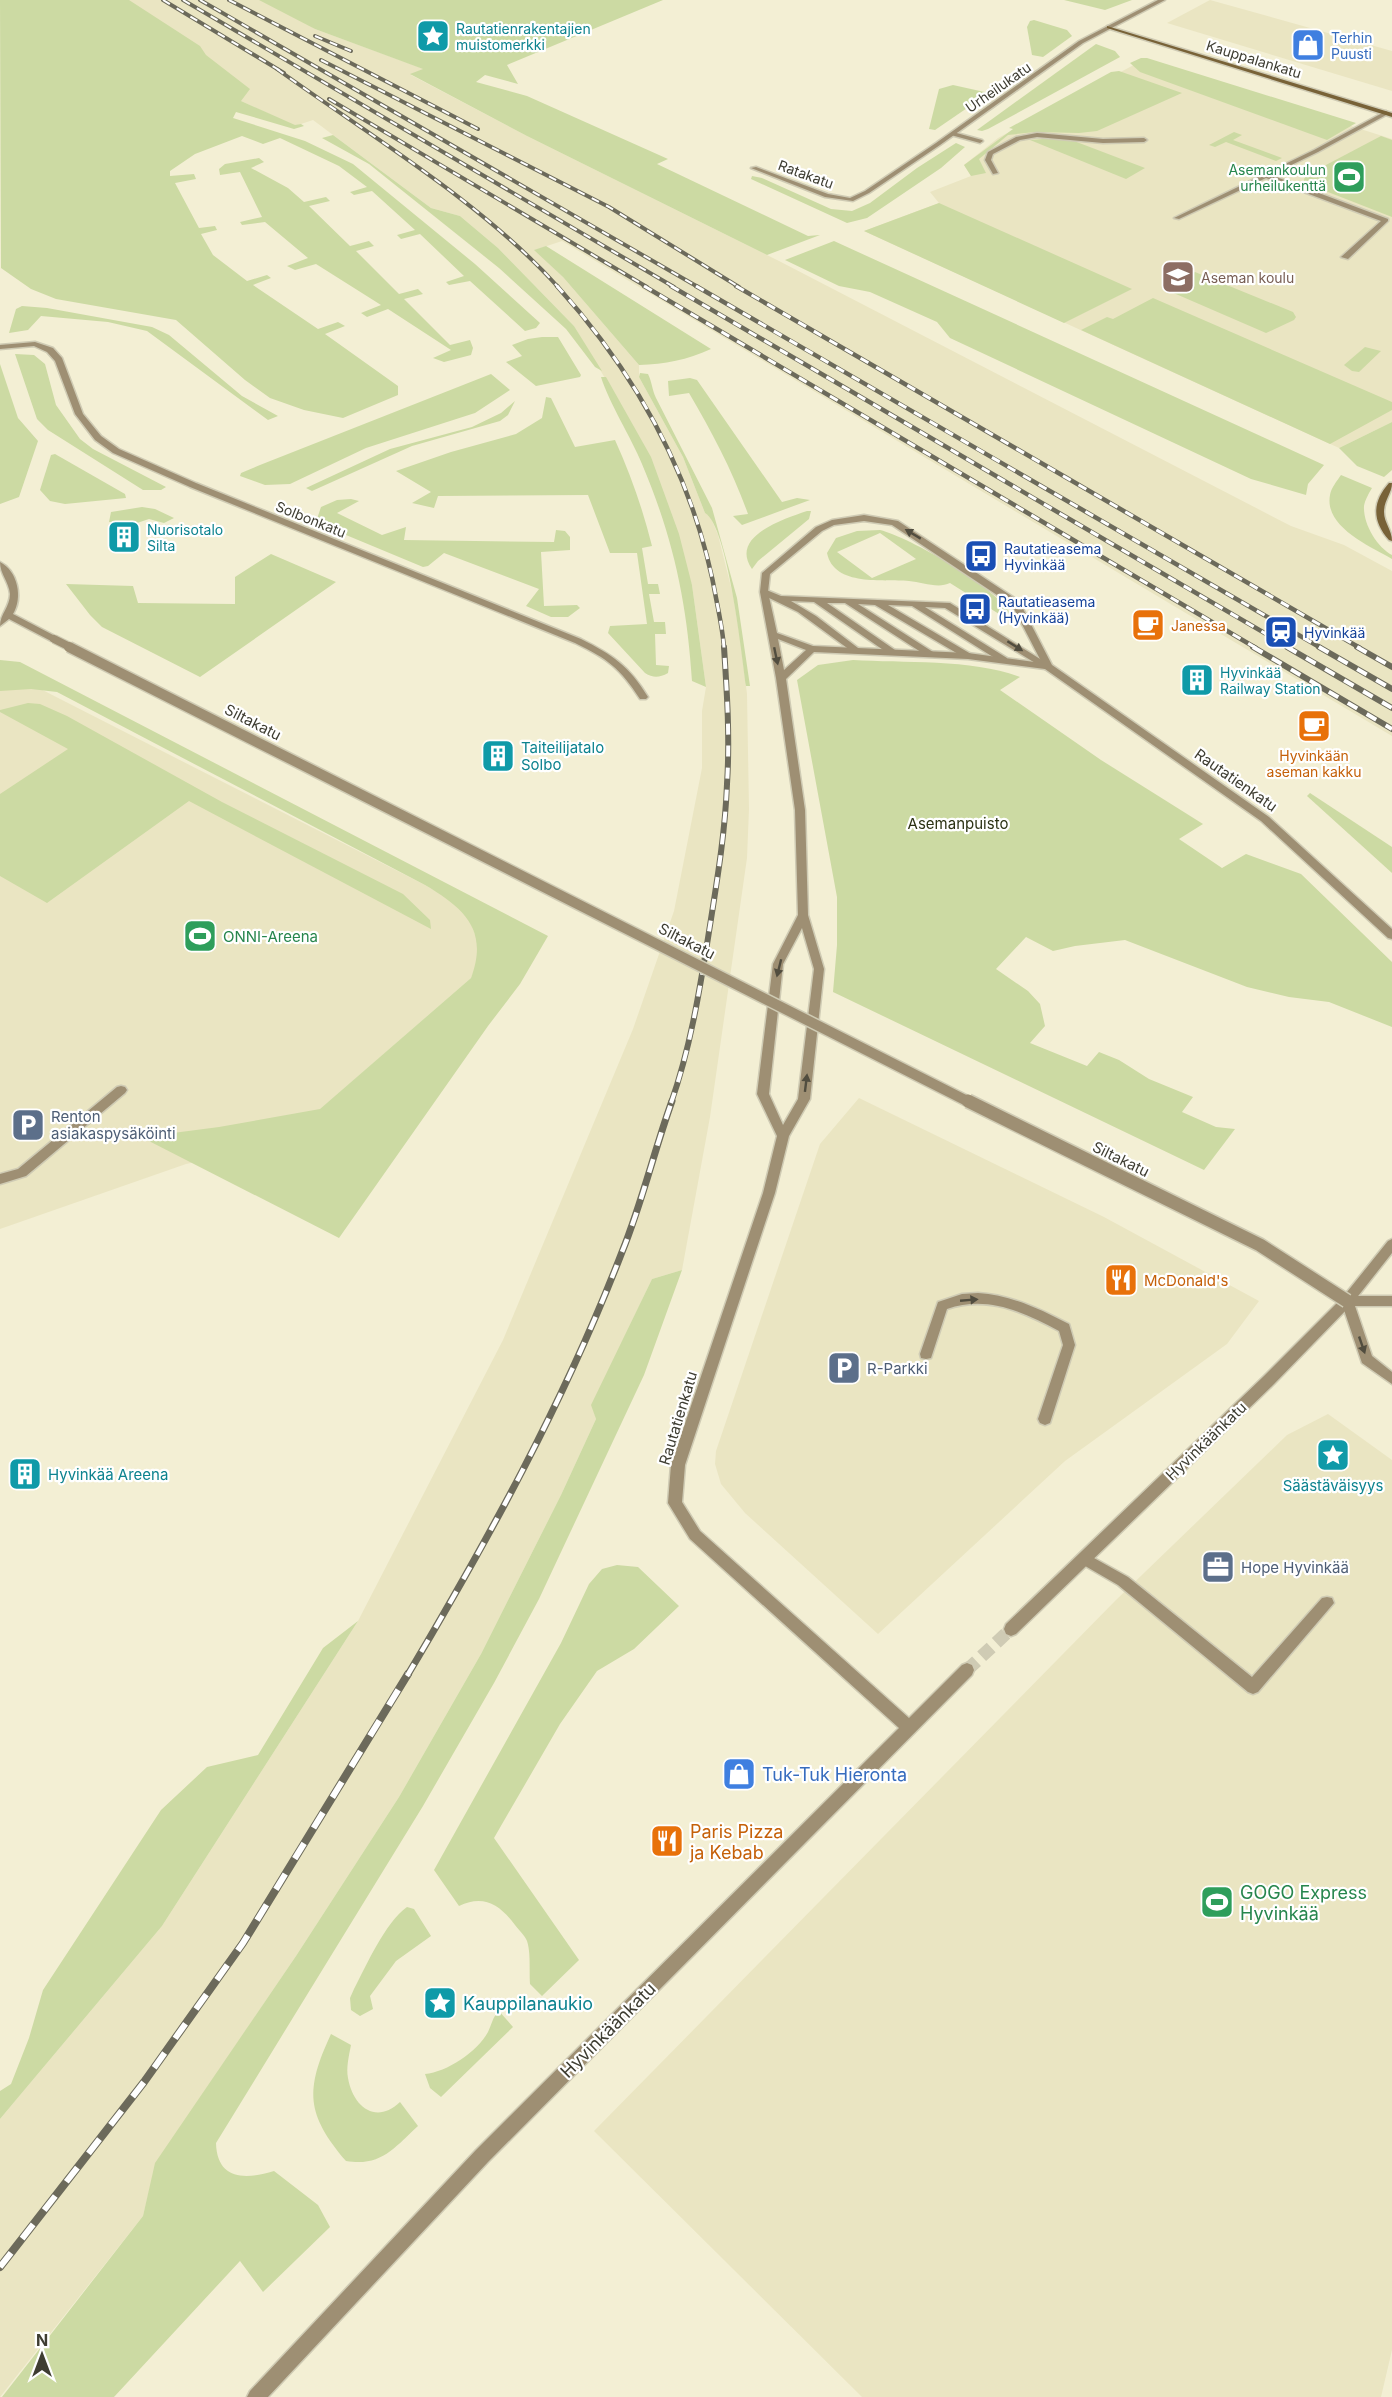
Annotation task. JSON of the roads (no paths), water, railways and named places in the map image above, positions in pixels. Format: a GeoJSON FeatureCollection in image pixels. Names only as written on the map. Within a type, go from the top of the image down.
{"type":"FeatureCollection","features":[{"type":"Feature","properties":{"kind":"main road","name":"Kauppalankatu"},"geometry":{"type":"LineString","coordinates":[[1109,27],[1389,114]]}},
{"type":"Feature","properties":{"kind":"main road"},"geometry":{"type":"LineString","coordinates":[[1392,485],[1380,498],[1379,511],[1381,523],[1392,538]]}},
{"type":"Feature","properties":{"kind":"street","name":"Urheilukatu"},"geometry":{"type":"LineString","coordinates":[[851,200],[867,192],[952,134],[1081,42],[1162,0]]}},
{"type":"Feature","properties":{"kind":"street"},"geometry":{"type":"LineString","coordinates":[[1177,218],[1256,182],[1389,114]]}},
{"type":"Feature","properties":{"kind":"street"},"geometry":{"type":"LineString","coordinates":[[952,134],[981,141]]}},
{"type":"Feature","properties":{"kind":"street"},"geometry":{"type":"LineString","coordinates":[[995,173],[988,160],[990,153],[1018,138],[1054,135],[1103,141],[1144,140]]}},
{"type":"Feature","properties":{"kind":"street","name":"Ratakatu"},"geometry":{"type":"LineString","coordinates":[[754,168],[827,196],[851,200]]}},
{"type":"Feature","properties":{"kind":"street"},"geometry":{"type":"LineString","coordinates":[[1267,176],[1389,220]]}},
{"type":"Feature","properties":{"kind":"street"},"geometry":{"type":"LineString","coordinates":[[1345,257],[1389,220]]}},
{"type":"Feature","properties":{"kind":"street","name":"Solbonkatu"},"geometry":{"type":"LineString","coordinates":[[0,347],[35,344],[50,350],[59,360],[79,414],[98,438],[116,451],[193,486],[578,641],[606,655],[629,673],[643,698]]}},
{"type":"Feature","properties":{"kind":"street","name":"Rautatienkatu"},"geometry":{"type":"LineString","coordinates":[[908,1727],[695,1535],[675,1503],[678,1465],[769,1193],[783,1136],[804,1099],[819,969],[803,915],[800,810],[781,678],[764,592],[764,580],[771,567],[819,529],[832,523],[864,518],[895,523],[1008,595],[1021,609],[1048,667]]}},
{"type":"Feature","properties":{"kind":"street"},"geometry":{"type":"LineString","coordinates":[[0,565],[7,572],[15,594],[9,616],[0,623]]}},
{"type":"Feature","properties":{"kind":"street"},"geometry":{"type":"LineString","coordinates":[[764,592],[782,598],[947,605],[1048,667]]}},
{"type":"Feature","properties":{"kind":"street"},"geometry":{"type":"LineString","coordinates":[[782,598],[857,651]]}},
{"type":"Feature","properties":{"kind":"street"},"geometry":{"type":"LineString","coordinates":[[816,600],[892,652]]}},
{"type":"Feature","properties":{"kind":"street"},"geometry":{"type":"LineString","coordinates":[[848,601],[930,654]]}},
{"type":"Feature","properties":{"kind":"street"},"geometry":{"type":"LineString","coordinates":[[877,602],[968,656]]}},
{"type":"Feature","properties":{"kind":"street"},"geometry":{"type":"LineString","coordinates":[[914,604],[1004,660]]}},
{"type":"Feature","properties":{"kind":"street","name":"Siltakatu"},"geometry":{"type":"LineString","coordinates":[[9,616],[930,1083],[1260,1245],[1347,1302]]}},
{"type":"Feature","properties":{"kind":"street","name":"Rautatienkatu"},"geometry":{"type":"LineString","coordinates":[[771,634],[812,649],[968,656],[1048,667],[1265,819],[1392,935]]}},
{"type":"Feature","properties":{"kind":"street"},"geometry":{"type":"LineString","coordinates":[[781,678],[812,649]]}},
{"type":"Feature","properties":{"kind":"street","name":"Rautatienkatu"},"geometry":{"type":"LineString","coordinates":[[783,1136],[763,1094],[778,964],[803,915]]}},
{"type":"Feature","properties":{"kind":"street"},"geometry":{"type":"LineString","coordinates":[[0,1179],[22,1173],[121,1090]]}},
{"type":"Feature","properties":{"kind":"street","name":"Hyvinkäänkatu"},"geometry":{"type":"LineString","coordinates":[[1011,1629],[1347,1302],[1392,1244]]}},
{"type":"Feature","properties":{"kind":"street"},"geometry":{"type":"LineString","coordinates":[[926,1354],[942,1306],[964,1299],[983,1299],[1042,1315],[1065,1328],[1069,1345],[1045,1419]]}},
{"type":"Feature","properties":{"kind":"street"},"geometry":{"type":"LineString","coordinates":[[1392,1301],[1347,1302],[1367,1359],[1392,1378]]}},
{"type":"Feature","properties":{"kind":"street"},"geometry":{"type":"LineString","coordinates":[[1085,1559],[1123,1581],[1253,1687],[1327,1603]]}},
{"type":"Feature","properties":{"kind":"street","name":"Hyvinkäänkatu"},"geometry":{"type":"LineString","coordinates":[[256,2397],[482,2156],[967,1670]]}},
{"type":"Feature","properties":{"kind":"tunnel"},"geometry":{"type":"LineString","coordinates":[[967,1670],[1011,1629]]}},
{"type":"Feature","properties":{"kind":"railway"},"geometry":{"type":"LineString","coordinates":[[163,0],[284,73]]}},
{"type":"Feature","properties":{"kind":"railway"},"geometry":{"type":"LineString","coordinates":[[183,0],[674,287]]}},
{"type":"Feature","properties":{"kind":"railway"},"geometry":{"type":"LineString","coordinates":[[200,0],[698,287]]}},
{"type":"Feature","properties":{"kind":"railway"},"geometry":{"type":"LineString","coordinates":[[229,0],[478,129]]}},
{"type":"Feature","properties":{"kind":"railway"},"geometry":{"type":"LineString","coordinates":[[315,36],[351,51]]}},
{"type":"Feature","properties":{"kind":"railway"},"geometry":{"type":"LineString","coordinates":[[321,60],[609,207],[739,287]]}},
{"type":"Feature","properties":{"kind":"railway"},"geometry":{"type":"LineString","coordinates":[[277,69],[460,198],[495,226],[558,287]]}},
{"type":"Feature","properties":{"kind":"railway"},"geometry":{"type":"LineString","coordinates":[[329,99],[647,287]]}},
{"type":"Feature","properties":{"kind":"railway"},"geometry":{"type":"LineString","coordinates":[[557,286],[614,357],[660,433],[679,473],[695,515],[707,558],[724,648]]}},
{"type":"Feature","properties":{"kind":"railway"},"geometry":{"type":"LineString","coordinates":[[644,286],[1256,648]]}},
{"type":"Feature","properties":{"kind":"railway"},"geometry":{"type":"LineString","coordinates":[[671,286],[1290,648]]}},
{"type":"Feature","properties":{"kind":"railway"},"geometry":{"type":"LineString","coordinates":[[696,286],[1321,648]]}},
{"type":"Feature","properties":{"kind":"railway"},"geometry":{"type":"LineString","coordinates":[[736,286],[1360,648]]}},
{"type":"Feature","properties":{"kind":"railway"},"geometry":{"type":"LineString","coordinates":[[671,1103],[689,1042],[722,842],[728,750],[724,647]]}},
{"type":"Feature","properties":{"kind":"railway"},"geometry":{"type":"LineString","coordinates":[[1253,647],[1392,729]]}},
{"type":"Feature","properties":{"kind":"railway"},"geometry":{"type":"LineString","coordinates":[[1287,647],[1392,708]]}},
{"type":"Feature","properties":{"kind":"railway"},"geometry":{"type":"LineString","coordinates":[[1319,647],[1392,689]]}},
{"type":"Feature","properties":{"kind":"railway"},"geometry":{"type":"LineString","coordinates":[[1357,647],[1392,667]]}},
{"type":"Feature","properties":{"kind":"railway"},"geometry":{"type":"LineString","coordinates":[[407,1676],[496,1521],[576,1362],[629,1233],[672,1101]]}},
{"type":"Feature","properties":{"kind":"railway"},"geometry":{"type":"LineString","coordinates":[[0,2267],[144,2082],[243,1943],[408,1674]]}},
{"type":"Feature","properties":{"kind":"place","name":"Rautatienrakentajien muistomerkki"},"geometry":{"type":"Point","coordinates":[433,36]}},
{"type":"Feature","properties":{"kind":"place","name":"Terhin Puusti"},"geometry":{"type":"Point","coordinates":[1308,45]}},
{"type":"Feature","properties":{"kind":"place","name":"Asemankoulun urheilukenttä"},"geometry":{"type":"Point","coordinates":[1349,177]}},
{"type":"Feature","properties":{"kind":"place","name":"Aseman koulu"},"geometry":{"type":"Point","coordinates":[1178,277]}},
{"type":"Feature","properties":{"kind":"place","name":"Nuorisotalo Silta"},"geometry":{"type":"Point","coordinates":[124,537]}},
{"type":"Feature","properties":{"kind":"place","name":"Rautatieasema Hyvinkää"},"geometry":{"type":"Point","coordinates":[981,556]}},
{"type":"Feature","properties":{"kind":"place","name":"Rautatieasema (Hyvinkää)"},"geometry":{"type":"Point","coordinates":[975,609]}},
{"type":"Feature","properties":{"kind":"place","name":"Janessa"},"geometry":{"type":"Point","coordinates":[1148,625]}},
{"type":"Feature","properties":{"kind":"place","name":"Hyvinkää"},"geometry":{"type":"Point","coordinates":[1281,632]}},
{"type":"Feature","properties":{"kind":"place","name":"Hyvinkää Railway Station"},"geometry":{"type":"Point","coordinates":[1197,680]}},
{"type":"Feature","properties":{"kind":"place","name":"Hyvinkään aseman kakku"},"geometry":{"type":"Point","coordinates":[1314,726]}},
{"type":"Feature","properties":{"kind":"place","name":"Taiteilijatalo Solbo"},"geometry":{"type":"Point","coordinates":[498,756]}},
{"type":"Feature","properties":{"kind":"place","name":"ONNI-Areena"},"geometry":{"type":"Point","coordinates":[200,936]}},
{"type":"Feature","properties":{"kind":"place","name":"Renton asiakaspysäköinti"},"geometry":{"type":"Point","coordinates":[28,1125]}},
{"type":"Feature","properties":{"kind":"place","name":"McDonald's"},"geometry":{"type":"Point","coordinates":[1121,1280]}},
{"type":"Feature","properties":{"kind":"place","name":"R-Parkki"},"geometry":{"type":"Point","coordinates":[844,1368]}},
{"type":"Feature","properties":{"kind":"place","name":"Säästäväisyys"},"geometry":{"type":"Point","coordinates":[1333,1455]}},
{"type":"Feature","properties":{"kind":"place","name":"Hyvinkää Areena"},"geometry":{"type":"Point","coordinates":[25,1474]}},
{"type":"Feature","properties":{"kind":"place","name":"Hope Hyvinkää"},"geometry":{"type":"Point","coordinates":[1218,1567]}},
{"type":"Feature","properties":{"kind":"place","name":"Tuk-Tuk Hieronta"},"geometry":{"type":"Point","coordinates":[739,1774]}},
{"type":"Feature","properties":{"kind":"place","name":"Paris Pizza ja Kebab"},"geometry":{"type":"Point","coordinates":[667,1841]}},
{"type":"Feature","properties":{"kind":"place","name":"GOGO Express Hyvinkää"},"geometry":{"type":"Point","coordinates":[1217,1902]}},
{"type":"Feature","properties":{"kind":"place","name":"Kauppilanaukio"},"geometry":{"type":"Point","coordinates":[440,2003]}},
{"type":"Feature","properties":{"kind":"park label","name":"Asemanpuisto"},"geometry":{"type":"Point","coordinates":[958,823]}}]}
